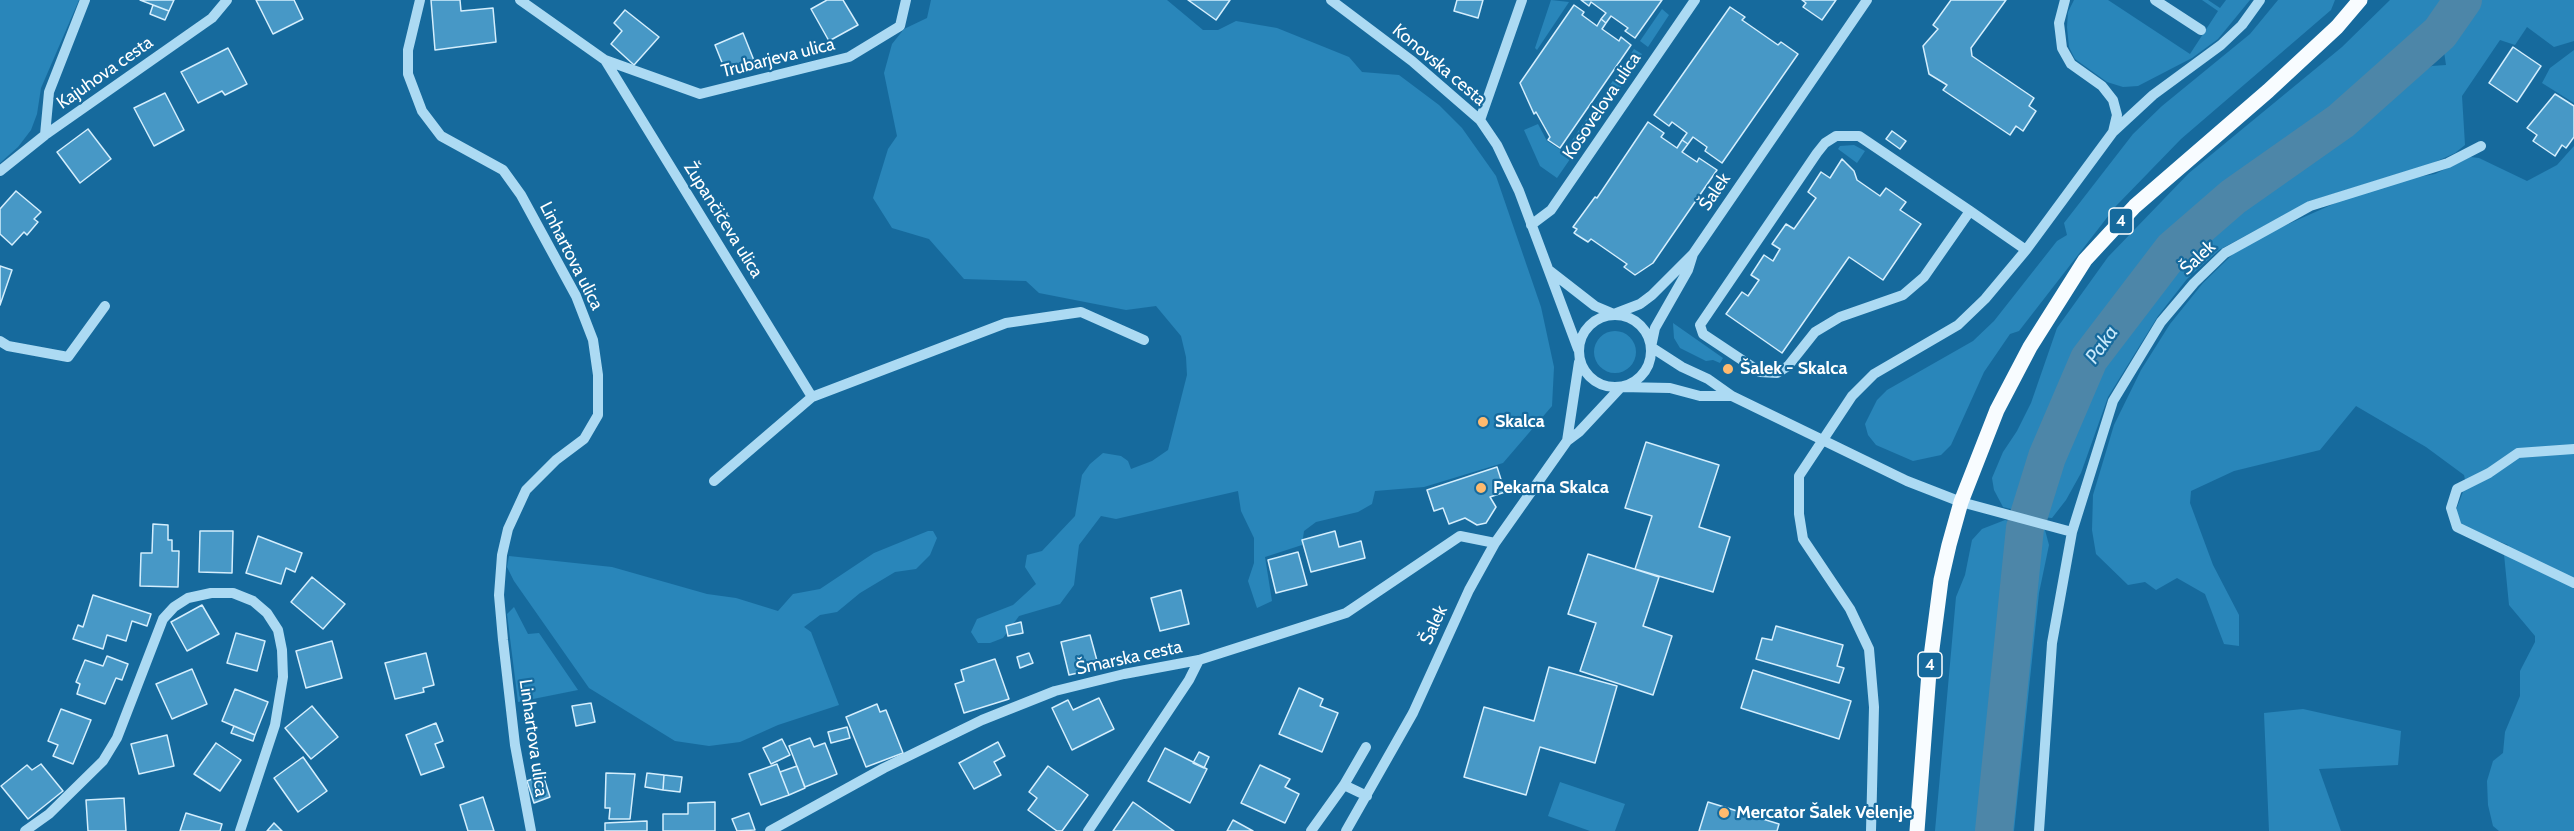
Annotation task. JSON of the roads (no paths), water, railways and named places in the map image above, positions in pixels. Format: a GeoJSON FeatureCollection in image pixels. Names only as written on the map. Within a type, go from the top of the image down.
{"type":"FeatureCollection","features":[{"type":"Feature","properties":{"kind":"main road","name":"4"},"geometry":{"type":"LineString","coordinates":[[1917,831],[1929,672],[1941,580],[1961,502],[1997,410],[2035,338],[2085,260],[2135,206],[2268,91],[2337,27],[2360,0]]}},
{"type":"Feature","properties":{"kind":"street"},"geometry":{"type":"LineString","coordinates":[[45,135],[49,92],[85,0]]}},
{"type":"Feature","properties":{"kind":"street","name":"Kajuhova cesta"},"geometry":{"type":"LineString","coordinates":[[0,171],[45,135],[212,18],[227,0]]}},
{"type":"Feature","properties":{"kind":"street","name":"Linhartova ulica"},"geometry":{"type":"LineString","coordinates":[[420,0],[408,50],[408,74],[422,111],[441,136],[503,170],[521,195],[576,296],[593,339],[598,375],[597,416],[584,439],[556,460],[526,490],[508,529],[502,555],[499,595],[503,640],[515,745],[531,831]]}},
{"type":"Feature","properties":{"kind":"street","name":"Župančičeva ulica"},"geometry":{"type":"LineString","coordinates":[[520,0],[605,60],[700,94]]}},
{"type":"Feature","properties":{"kind":"street","name":"Trubarjeva ulica"},"geometry":{"type":"LineString","coordinates":[[700,94],[849,57],[900,26],[906,0]]}},
{"type":"Feature","properties":{"kind":"street","name":"Konovska cesta"},"geometry":{"type":"LineString","coordinates":[[1331,0],[1421,69],[1480,120],[1507,164],[1550,271],[1579,354]]}},
{"type":"Feature","properties":{"kind":"street"},"geometry":{"type":"LineString","coordinates":[[1480,120],[1522,0]]}},
{"type":"Feature","properties":{"kind":"street","name":"Kosovelova ulica"},"geometry":{"type":"LineString","coordinates":[[1531,225],[1551,210],[1695,0]]}},
{"type":"Feature","properties":{"kind":"street","name":"Šalek"},"geometry":{"type":"LineString","coordinates":[[1693,254],[1867,0]]}},
{"type":"Feature","properties":{"kind":"street"},"geometry":{"type":"LineString","coordinates":[[2065,0],[2059,23],[2062,48],[2071,64],[2102,86],[2113,99],[2117,115],[2114,132]]}},
{"type":"Feature","properties":{"kind":"street"},"geometry":{"type":"LineString","coordinates":[[2155,0],[2200,30]]}},
{"type":"Feature","properties":{"kind":"street"},"geometry":{"type":"LineString","coordinates":[[1871,831],[1874,707],[1869,649],[1850,609],[1803,539],[1799,514],[1799,476],[1852,396],[1874,374],[1958,325],[1985,299],[2026,250],[2114,132],[2153,95],[2221,45],[2242,25],[2260,0]]}},
{"type":"Feature","properties":{"kind":"street","name":"Župančičeva ulica"},"geometry":{"type":"LineString","coordinates":[[605,60],[812,397]]}},
{"type":"Feature","properties":{"kind":"street"},"geometry":{"type":"LineString","coordinates":[[1970,211],[1924,277],[1903,295],[1840,317],[1815,332],[1788,366],[1777,373],[1760,372],[1703,334],[1700,325],[1817,153],[1836,136],[1859,136],[1970,211],[2026,250]]}},
{"type":"Feature","properties":{"kind":"street","name":"Šalek"},"geometry":{"type":"LineString","coordinates":[[2039,831],[2052,643],[2072,532],[2114,401],[2161,322],[2194,283],[2225,253],[2310,206],[2448,163],[2481,146]]}},
{"type":"Feature","properties":{"kind":"street"},"geometry":{"type":"LineString","coordinates":[[1567,441],[1578,385],[1579,354],[1586,328],[1603,316],[1640,304],[1693,254]]}},
{"type":"Feature","properties":{"kind":"street"},"geometry":{"type":"LineString","coordinates":[[1567,441],[1580,432],[1621,387],[1631,383],[1647,369],[1655,328],[1666,305],[1689,270],[1693,254]]}},
{"type":"Feature","properties":{"kind":"street"},"geometry":{"type":"LineString","coordinates":[[1550,271],[1594,306],[1635,320],[1648,337],[1651,347],[1682,367],[1708,379],[1731,396],[1907,481],[1961,502],[2072,532]]}},
{"type":"Feature","properties":{"kind":"street"},"geometry":{"type":"LineString","coordinates":[[0,341],[8,346],[68,357],[105,306]]}},
{"type":"Feature","properties":{"kind":"street"},"geometry":{"type":"LineString","coordinates":[[714,481],[812,397],[1006,323],[1081,312],[1144,340]]}},
{"type":"Feature","properties":{"kind":"street"},"geometry":{"type":"LineString","coordinates":[[1579,354],[1590,378],[1610,387],[1670,388],[1700,396],[1731,396]]}},
{"type":"Feature","properties":{"kind":"street","name":"Šalek"},"geometry":{"type":"LineString","coordinates":[[1346,831],[1413,713],[1468,590],[1495,543],[1567,441]]}},
{"type":"Feature","properties":{"kind":"street"},"geometry":{"type":"LineString","coordinates":[[2574,449],[2518,453],[2488,474],[2457,489],[2451,508],[2457,527],[2574,583]]}},
{"type":"Feature","properties":{"kind":"street","name":"Šmarska cesta"},"geometry":{"type":"LineString","coordinates":[[770,831],[884,768],[982,720],[1055,691],[1124,674],[1199,660],[1346,613],[1460,536],[1495,543]]}},
{"type":"Feature","properties":{"kind":"street"},"geometry":{"type":"LineString","coordinates":[[25,831],[49,814],[103,761],[117,738],[163,619],[188,598],[210,593],[233,593],[253,601],[267,613],[278,630],[282,650],[283,676],[275,725],[240,831]]}},
{"type":"Feature","properties":{"kind":"street"},"geometry":{"type":"LineString","coordinates":[[1088,831],[1199,660]]}},
{"type":"Feature","properties":{"kind":"street"},"geometry":{"type":"LineString","coordinates":[[1311,831],[1344,785],[1366,747]]}},
{"type":"Feature","properties":{"kind":"street"},"geometry":{"type":"LineString","coordinates":[[1344,785],[1367,796]]}},
{"type":"Feature","properties":{"kind":"waterway","name":"Paka"},"geometry":{"type":"LineString","coordinates":[[1994,831],[2025,528],[2047,457],[2089,359],[2173,249],[2233,197],[2341,121],[2440,33],[2463,0]]}},
{"type":"Feature","properties":{"kind":"place","name":"Šalek - Skalca"},"geometry":{"type":"Point","coordinates":[1728,369]}},
{"type":"Feature","properties":{"kind":"place","name":"Skalca"},"geometry":{"type":"Point","coordinates":[1483,422]}},
{"type":"Feature","properties":{"kind":"place","name":"Pekarna Skalca"},"geometry":{"type":"Point","coordinates":[1481,488]}},
{"type":"Feature","properties":{"kind":"place","name":"Mercator Šalek Velenje"},"geometry":{"type":"Point","coordinates":[1724,813]}}]}
